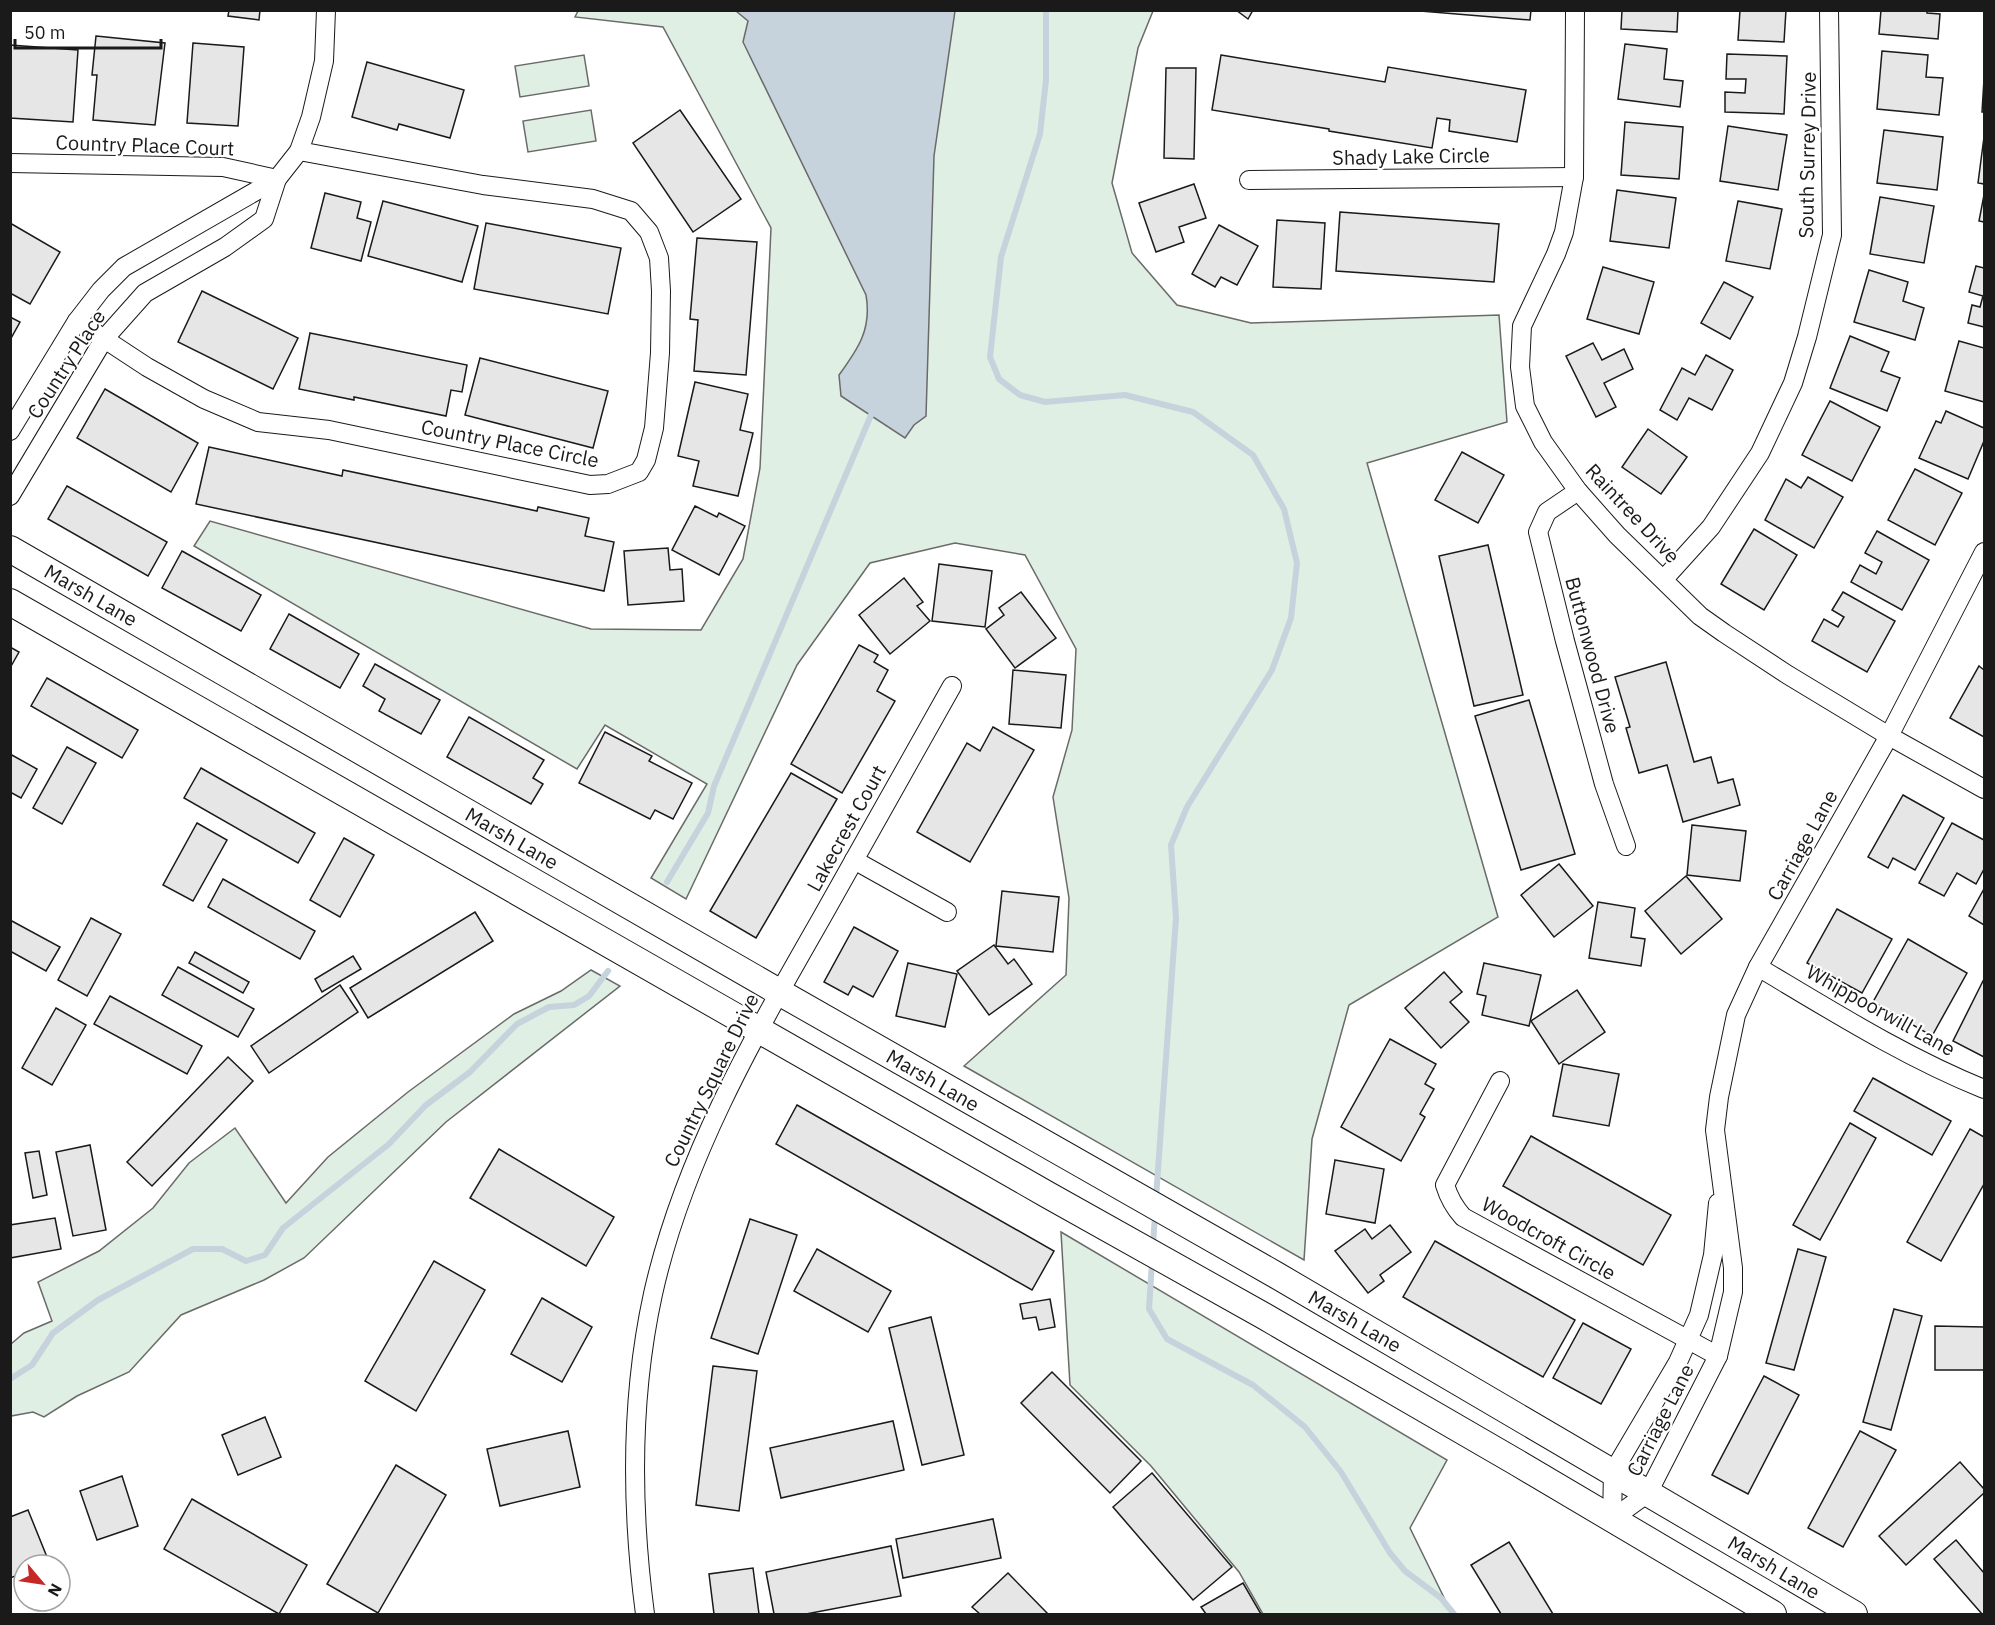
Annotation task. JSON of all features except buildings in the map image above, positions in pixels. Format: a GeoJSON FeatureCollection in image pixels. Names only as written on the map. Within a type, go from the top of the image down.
{"type":"FeatureCollection","features":[{"type":"Feature","properties":{"kind":"main road","name":"Marsh Lane"},"geometry":{"type":"LineString","coordinates":[[10,549],[1276,1275],[1854,1614]]}},
{"type":"Feature","properties":{"kind":"main road","name":"Marsh Lane"},"geometry":{"type":"LineString","coordinates":[[10,602],[1264,1316],[1773,1614]]}},
{"type":"Feature","properties":{"kind":"street","name":"Country Place"},"geometry":{"type":"LineString","coordinates":[[10,496],[104,339],[145,293],[225,247],[264,219],[277,179],[299,151],[311,117],[324,61],[326,10]]}},
{"type":"Feature","properties":{"kind":"street","name":"Raintree Drive"},"geometry":{"type":"LineString","coordinates":[[1575,10],[1574,177],[1564,232],[1522,326],[1520,367],[1525,406],[1543,442],[1578,491],[1617,535],[1700,616],[1788,675],[1889,736],[1984,789]]}},
{"type":"Feature","properties":{"kind":"street","name":"South Surrey Drive"},"geometry":{"type":"LineString","coordinates":[[1664,579],[1711,527],[1760,453],[1792,383],[1804,346],[1832,235],[1829,10]]}},
{"type":"Feature","properties":{"kind":"street","name":"Country Place Circle"},"geometry":{"type":"LineString","coordinates":[[76,321],[147,367],[204,399],[258,422],[329,430],[590,485],[608,484],[639,472],[646,460],[654,428],[660,353],[661,291],[659,258],[649,232],[631,212],[593,199],[483,185],[299,151]]}},
{"type":"Feature","properties":{"kind":"street","name":"Country Place Court"},"geometry":{"type":"LineString","coordinates":[[10,163],[223,167],[277,179]]}},
{"type":"Feature","properties":{"kind":"street","name":"Shady Lake Circle"},"geometry":{"type":"LineString","coordinates":[[1248,180],[1574,177]]}},
{"type":"Feature","properties":{"kind":"street","name":"Country Place"},"geometry":{"type":"LineString","coordinates":[[10,431],[76,321],[101,290],[124,267],[277,179]]}},
{"type":"Feature","properties":{"kind":"street","name":"Buttonwood Drive"},"geometry":{"type":"LineString","coordinates":[[1578,491],[1547,512],[1538,532],[1564,641],[1604,784],[1626,846]]}},
{"type":"Feature","properties":{"kind":"street","name":"Carriage Lane"},"geometry":{"type":"LineString","coordinates":[[1612,1519],[1648,1493],[1718,1356],[1733,1292],[1732,1258],[1715,1130],[1719,1097],[1736,1015],[1758,967],[1889,736],[1984,552]]}},
{"type":"Feature","properties":{"kind":"street","name":"Lakecrest Court"},"geometry":{"type":"LineString","coordinates":[[779,992],[952,686]]}},
{"type":"Feature","properties":{"kind":"street"},"geometry":{"type":"LineString","coordinates":[[854,860],[947,912]]}},
{"type":"Feature","properties":{"kind":"street","name":"Whippoorwill Lane"},"geometry":{"type":"LineString","coordinates":[[1758,967],[1876,1037],[1932,1066],[1984,1089]]}},
{"type":"Feature","properties":{"kind":"street","name":"Country Square Drive"},"geometry":{"type":"LineString","coordinates":[[645,1614],[634,1494],[638,1394],[653,1294],[675,1217],[701,1144],[779,992]]}},
{"type":"Feature","properties":{"kind":"street","name":"Woodcroft Circle"},"geometry":{"type":"LineString","coordinates":[[1500,1081],[1445,1185],[1449,1198],[1457,1210],[1463,1217],[1718,1356]]}},
{"type":"Feature","properties":{"kind":"street","name":"Carriage Lane"},"geometry":{"type":"LineString","coordinates":[[1612,1519],[1613,1472],[1678,1362],[1699,1315],[1713,1255],[1720,1178]]}},
{"type":"Feature","properties":{"kind":"green space"},"geometry":{"type":"Polygon","coordinates":[[[578,11],[1153,11],[1138,48],[1112,183],[1132,253],[1177,305],[1251,323],[1499,315],[1507,422],[1367,463],[1498,917],[1349,1005],[1312,1139],[1304,1260],[964,1066],[1066,975],[1069,898],[1053,797],[1072,730],[1076,649],[1025,555],[955,543],[870,563],[797,665],[686,899],[651,878],[707,784],[605,725],[577,769],[194,546],[210,521],[591,629],[701,630],[743,559],[760,468],[771,228],[663,27],[575,17],[578,11]]]}},
{"type":"Feature","properties":{"kind":"green space"},"geometry":{"type":"Polygon","coordinates":[[[584,55],[589,86],[520,97],[515,66],[584,55]]]}},
{"type":"Feature","properties":{"kind":"green space"},"geometry":{"type":"Polygon","coordinates":[[[591,110],[596,141],[528,152],[523,121],[591,110]]]}},
{"type":"Feature","properties":{"kind":"green space"},"geometry":{"type":"Polygon","coordinates":[[[591,970],[620,986],[446,1122],[304,1258],[264,1280],[181,1315],[129,1372],[77,1396],[44,1417],[33,1412],[11,1416],[11,1344],[24,1333],[52,1321],[38,1282],[99,1251],[153,1208],[189,1163],[235,1128],[286,1203],[328,1157],[408,1092],[514,1014],[561,991],[591,970]]]}},
{"type":"Feature","properties":{"kind":"green space"},"geometry":{"type":"Polygon","coordinates":[[[1061,1232],[1447,1460],[1410,1528],[1452,1614],[1263,1614],[1239,1572],[1151,1466],[1070,1385],[1061,1232]]]}},
{"type":"Feature","properties":{"kind":"shaded area"},"geometry":{"type":"Polygon","coordinates":[[[736,11],[955,11],[934,156],[926,416],[914,425],[905,438],[841,396],[839,375],[862,338],[867,318],[866,295],[743,42],[748,21],[736,11]]]}},
{"type":"Feature","properties":{"kind":"waterway"},"geometry":{"type":"LineString","coordinates":[[1046,10],[1046,80],[1040,134],[1001,257],[990,357],[999,379],[1020,395],[1045,402],[1125,395],[1193,412],[1253,455],[1284,509],[1297,563],[1291,618],[1272,670],[1187,807],[1171,845],[1176,918],[1156,1198]]}},
{"type":"Feature","properties":{"kind":"waterway"},"geometry":{"type":"LineString","coordinates":[[667,882],[708,813],[714,786],[874,408]]}},
{"type":"Feature","properties":{"kind":"waterway"},"geometry":{"type":"LineString","coordinates":[[10,1379],[32,1365],[53,1333],[98,1300],[193,1249],[222,1249],[246,1261],[265,1255],[283,1228],[389,1144],[426,1105],[470,1072],[517,1024],[549,1007],[574,1005],[589,996],[608,971]]}},
{"type":"Feature","properties":{"kind":"waterway"},"geometry":{"type":"LineString","coordinates":[[1153,1246],[1155,1214]]}},
{"type":"Feature","properties":{"kind":"waterway"},"geometry":{"type":"LineString","coordinates":[[1152,1262],[1149,1309],[1167,1339],[1253,1385],[1305,1427],[1341,1472],[1390,1553],[1405,1571],[1441,1598],[1454,1614]]}}]}
